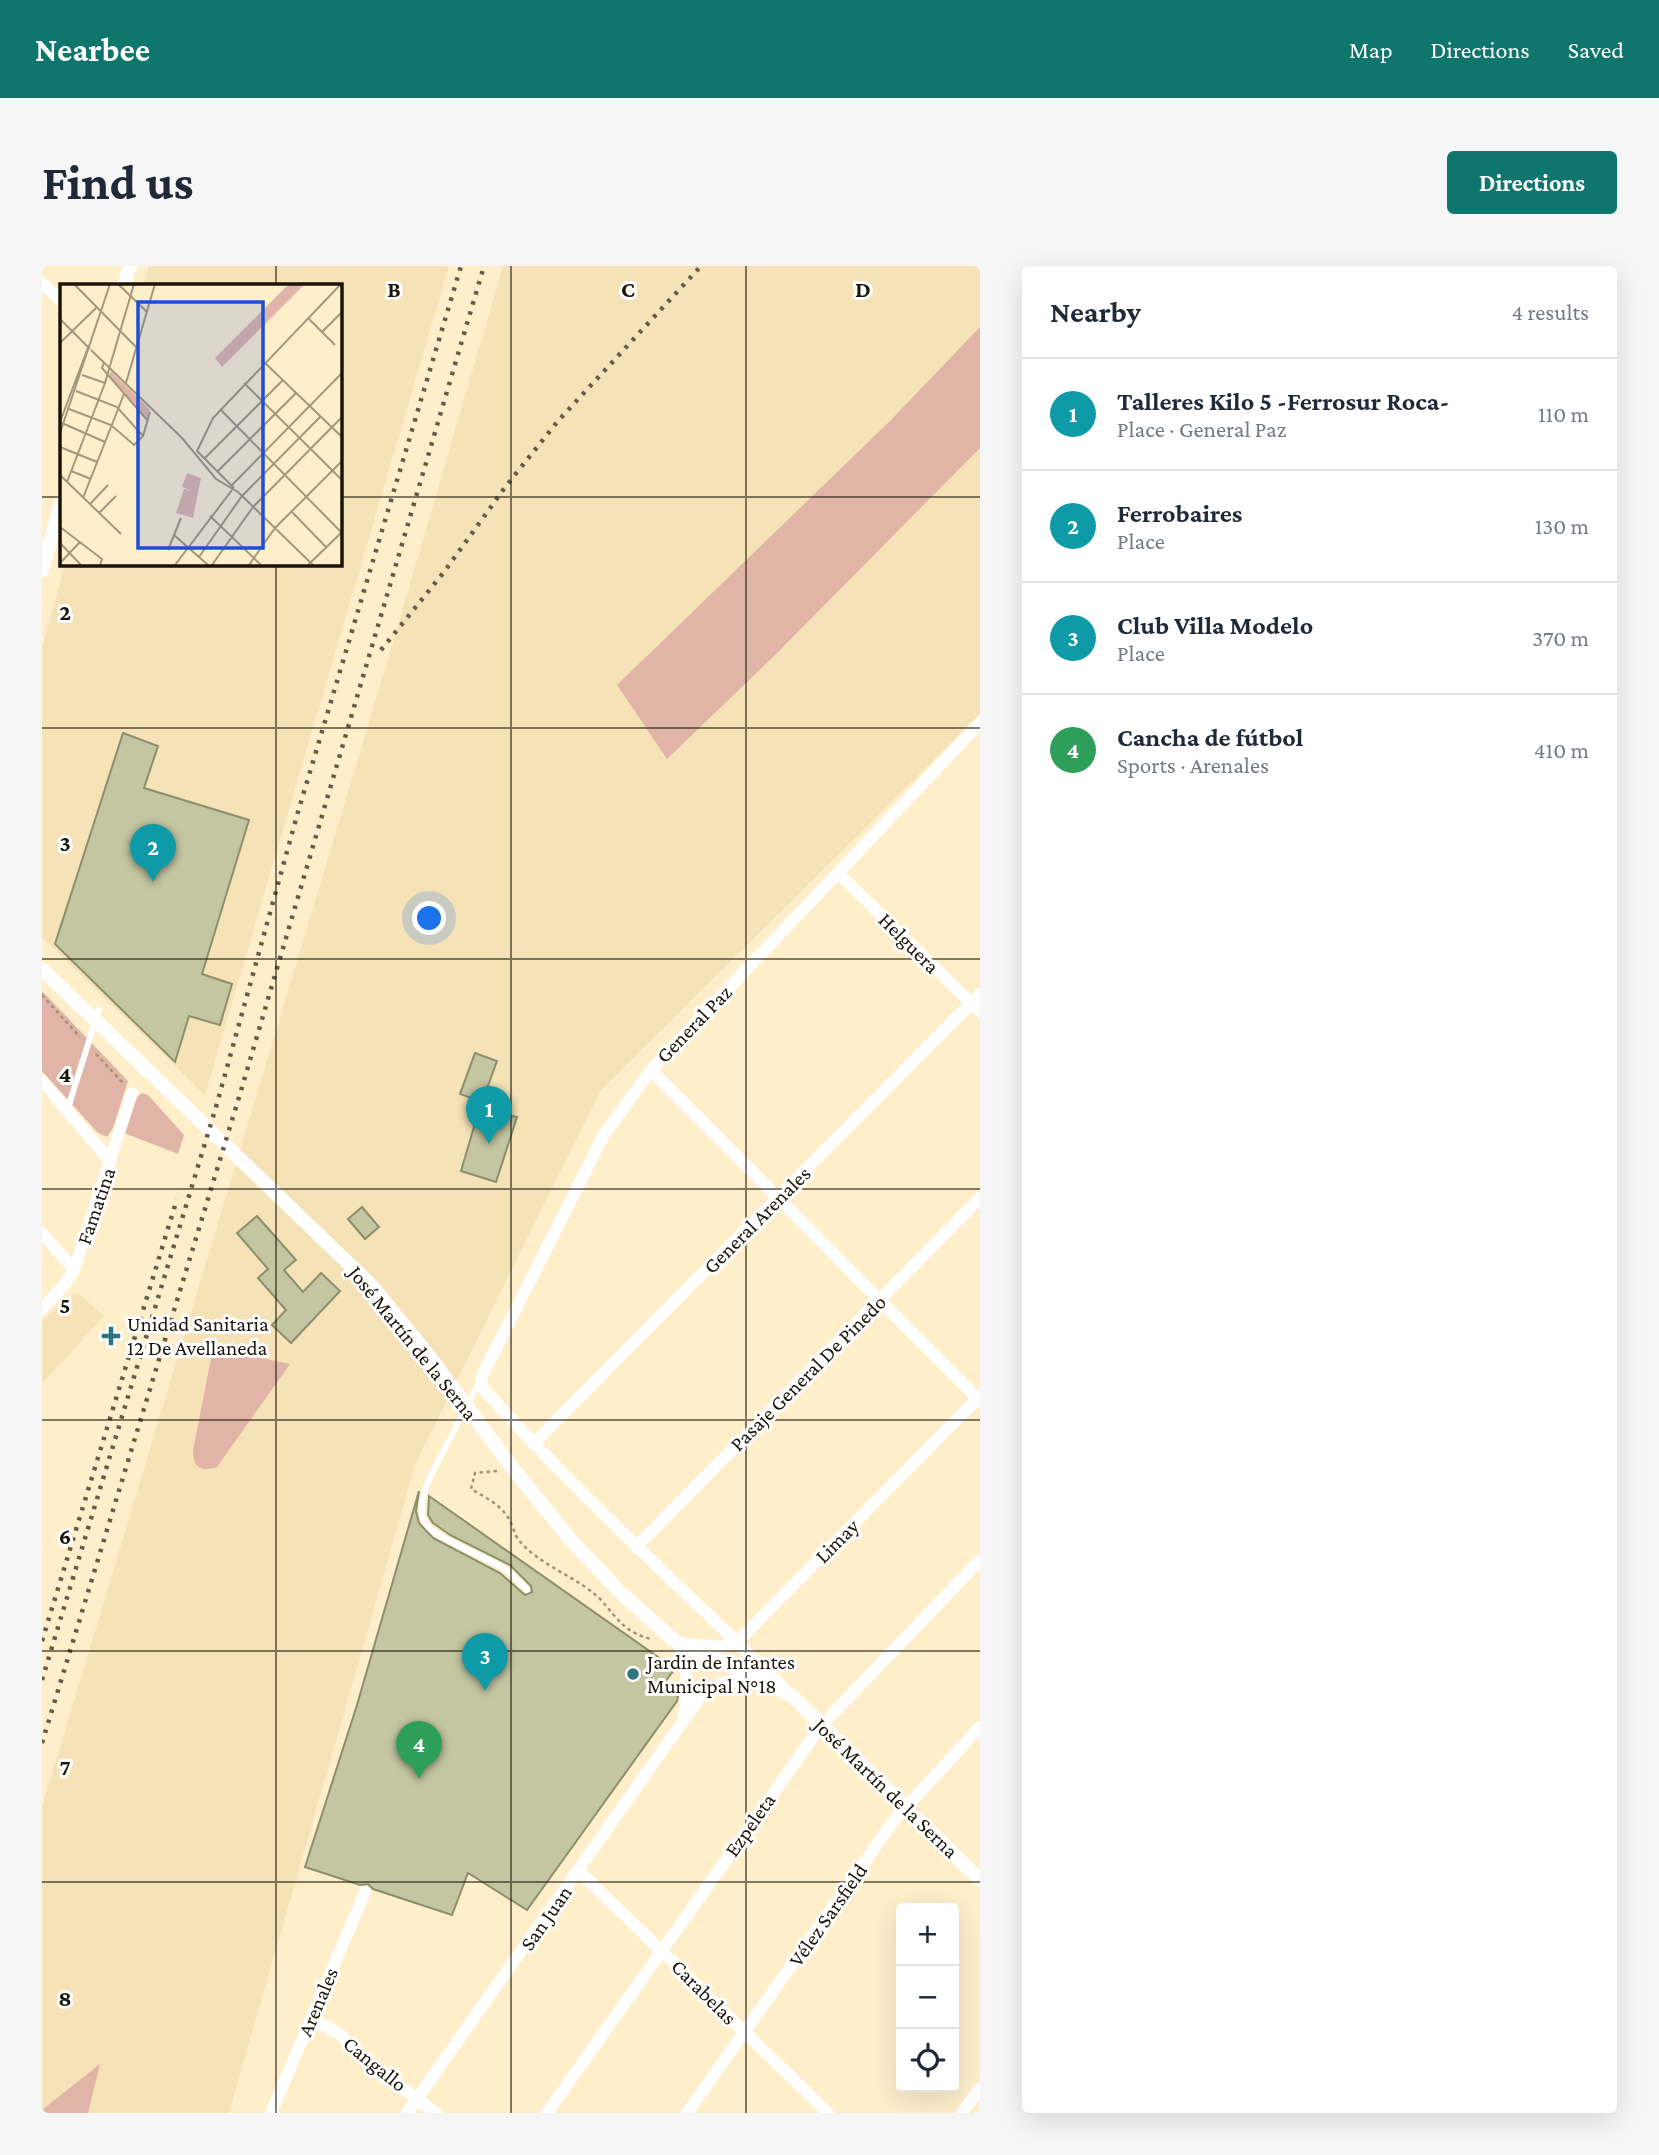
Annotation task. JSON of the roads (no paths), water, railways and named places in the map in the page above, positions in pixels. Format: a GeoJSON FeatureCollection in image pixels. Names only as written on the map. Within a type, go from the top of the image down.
{"type":"FeatureCollection","features":[{"type":"Feature","properties":{"kind":"street"},"geometry":{"type":"LineString","coordinates":[[124,284],[130,266]]}},
{"type":"Feature","properties":{"kind":"street"},"geometry":{"type":"LineString","coordinates":[[42,283],[60,300]]}},
{"type":"Feature","properties":{"kind":"street"},"geometry":{"type":"LineString","coordinates":[[42,570],[60,507]]}},
{"type":"Feature","properties":{"kind":"street","name":"General Paz"},"geometry":{"type":"LineString","coordinates":[[481,1378],[604,1135],[651,1070],[980,723]]}},
{"type":"Feature","properties":{"kind":"street","name":"Helguera"},"geometry":{"type":"LineString","coordinates":[[838,873],[977,1003]]}},
{"type":"Feature","properties":{"kind":"street","name":"José Martín de la Serna"},"geometry":{"type":"LineString","coordinates":[[42,969],[372,1286],[429,1356],[514,1471],[570,1539],[622,1594],[676,1642],[792,1696]]}},
{"type":"Feature","properties":{"kind":"street","name":"General Arenales"},"geometry":{"type":"LineString","coordinates":[[533,1444],[977,1003]]}},
{"type":"Feature","properties":{"kind":"street"},"geometry":{"type":"LineString","coordinates":[[651,1070],[979,1398]]}},
{"type":"Feature","properties":{"kind":"street"},"geometry":{"type":"LineString","coordinates":[[42,1081],[111,1162]]}},
{"type":"Feature","properties":{"kind":"street","name":"Famatina"},"geometry":{"type":"LineString","coordinates":[[42,1309],[74,1270],[132,1093]]}},
{"type":"Feature","properties":{"kind":"street","name":"Pasaje General De Pinedo"},"geometry":{"type":"LineString","coordinates":[[636,1547],[980,1198]]}},
{"type":"Feature","properties":{"kind":"street"},"geometry":{"type":"LineString","coordinates":[[42,1233],[74,1270]]}},
{"type":"Feature","properties":{"kind":"street","name":"José Martín de la Serna"},"geometry":{"type":"LineString","coordinates":[[481,1378],[483,1388],[533,1444],[980,1880]]}},
{"type":"Feature","properties":{"kind":"street","name":"Limay"},"geometry":{"type":"LineString","coordinates":[[737,1642],[979,1398]]}},
{"type":"Feature","properties":{"kind":"street","name":"Ezpeleta"},"geometry":{"type":"LineString","coordinates":[[547,2113],[821,1726],[980,1560]]}},
{"type":"Feature","properties":{"kind":"street"},"geometry":{"type":"LineString","coordinates":[[676,1642],[722,1647],[737,1642]]}},
{"type":"Feature","properties":{"kind":"street","name":"San Juan"},"geometry":{"type":"LineString","coordinates":[[676,1642],[684,1657],[688,1684],[682,1721]]}},
{"type":"Feature","properties":{"kind":"street","name":"San Juan"},"geometry":{"type":"LineString","coordinates":[[407,2113],[700,1698],[713,1686],[726,1681],[762,1680]]}},
{"type":"Feature","properties":{"kind":"street","name":"Vélez Sarsfield"},"geometry":{"type":"LineString","coordinates":[[687,2113],[905,1806],[980,1727]]}},
{"type":"Feature","properties":{"kind":"street","name":"Carabelas"},"geometry":{"type":"LineString","coordinates":[[579,1871],[828,2113]]}},
{"type":"Feature","properties":{"kind":"street","name":"Arenales"},"geometry":{"type":"LineString","coordinates":[[271,2113],[365,1892]]}},
{"type":"Feature","properties":{"kind":"street","name":"Cangallo"},"geometry":{"type":"LineString","coordinates":[[312,2018],[342,2036],[361,2057],[436,2113]]}},
{"type":"Feature","properties":{"kind":"street"},"geometry":{"type":"LineString","coordinates":[[962,2113],[980,2088]]}},
{"type":"Feature","properties":{"kind":"lane"},"geometry":{"type":"LineString","coordinates":[[67,1110],[99,1009]]}},
{"type":"Feature","properties":{"kind":"lane"},"geometry":{"type":"LineString","coordinates":[[481,1378],[429,1479],[423,1494],[423,1520],[440,1535],[504,1568],[527,1590]]}},
{"type":"Feature","properties":{"kind":"railway"},"geometry":{"type":"LineString","coordinates":[[42,1680],[216,1107],[298,812],[461,266]]}},
{"type":"Feature","properties":{"kind":"railway"},"geometry":{"type":"LineString","coordinates":[[42,1743],[240,1094],[484,266]]}},
{"type":"Feature","properties":{"kind":"railway"},"geometry":{"type":"LineString","coordinates":[[381,650],[444,572],[506,486],[558,421],[701,266]]}},
{"type":"Feature","properties":{"kind":"railway"},"geometry":{"type":"LineString","coordinates":[[42,1641],[177,1199]]}},
{"type":"Feature","properties":{"kind":"place","name":"Ferrobaires"},"geometry":{"type":"Point","coordinates":[153,882]}},
{"type":"Feature","properties":{"kind":"place","name":"Talleres Kilo 5 -Ferrosur Roca-"},"geometry":{"type":"Point","coordinates":[489,1144]}},
{"type":"Feature","properties":{"kind":"place","name":"Unidad Sanitaria 12 De Avellaneda"},"geometry":{"type":"Point","coordinates":[111,1336]}},
{"type":"Feature","properties":{"kind":"place","name":"Jardin de Infantes Municipal N°18"},"geometry":{"type":"Point","coordinates":[633,1674]}},
{"type":"Feature","properties":{"kind":"place","name":"Club Villa Modelo"},"geometry":{"type":"Point","coordinates":[485,1691]}},
{"type":"Feature","properties":{"kind":"place","name":"Cancha de fútbol"},"geometry":{"type":"Point","coordinates":[419,1779]}}]}
